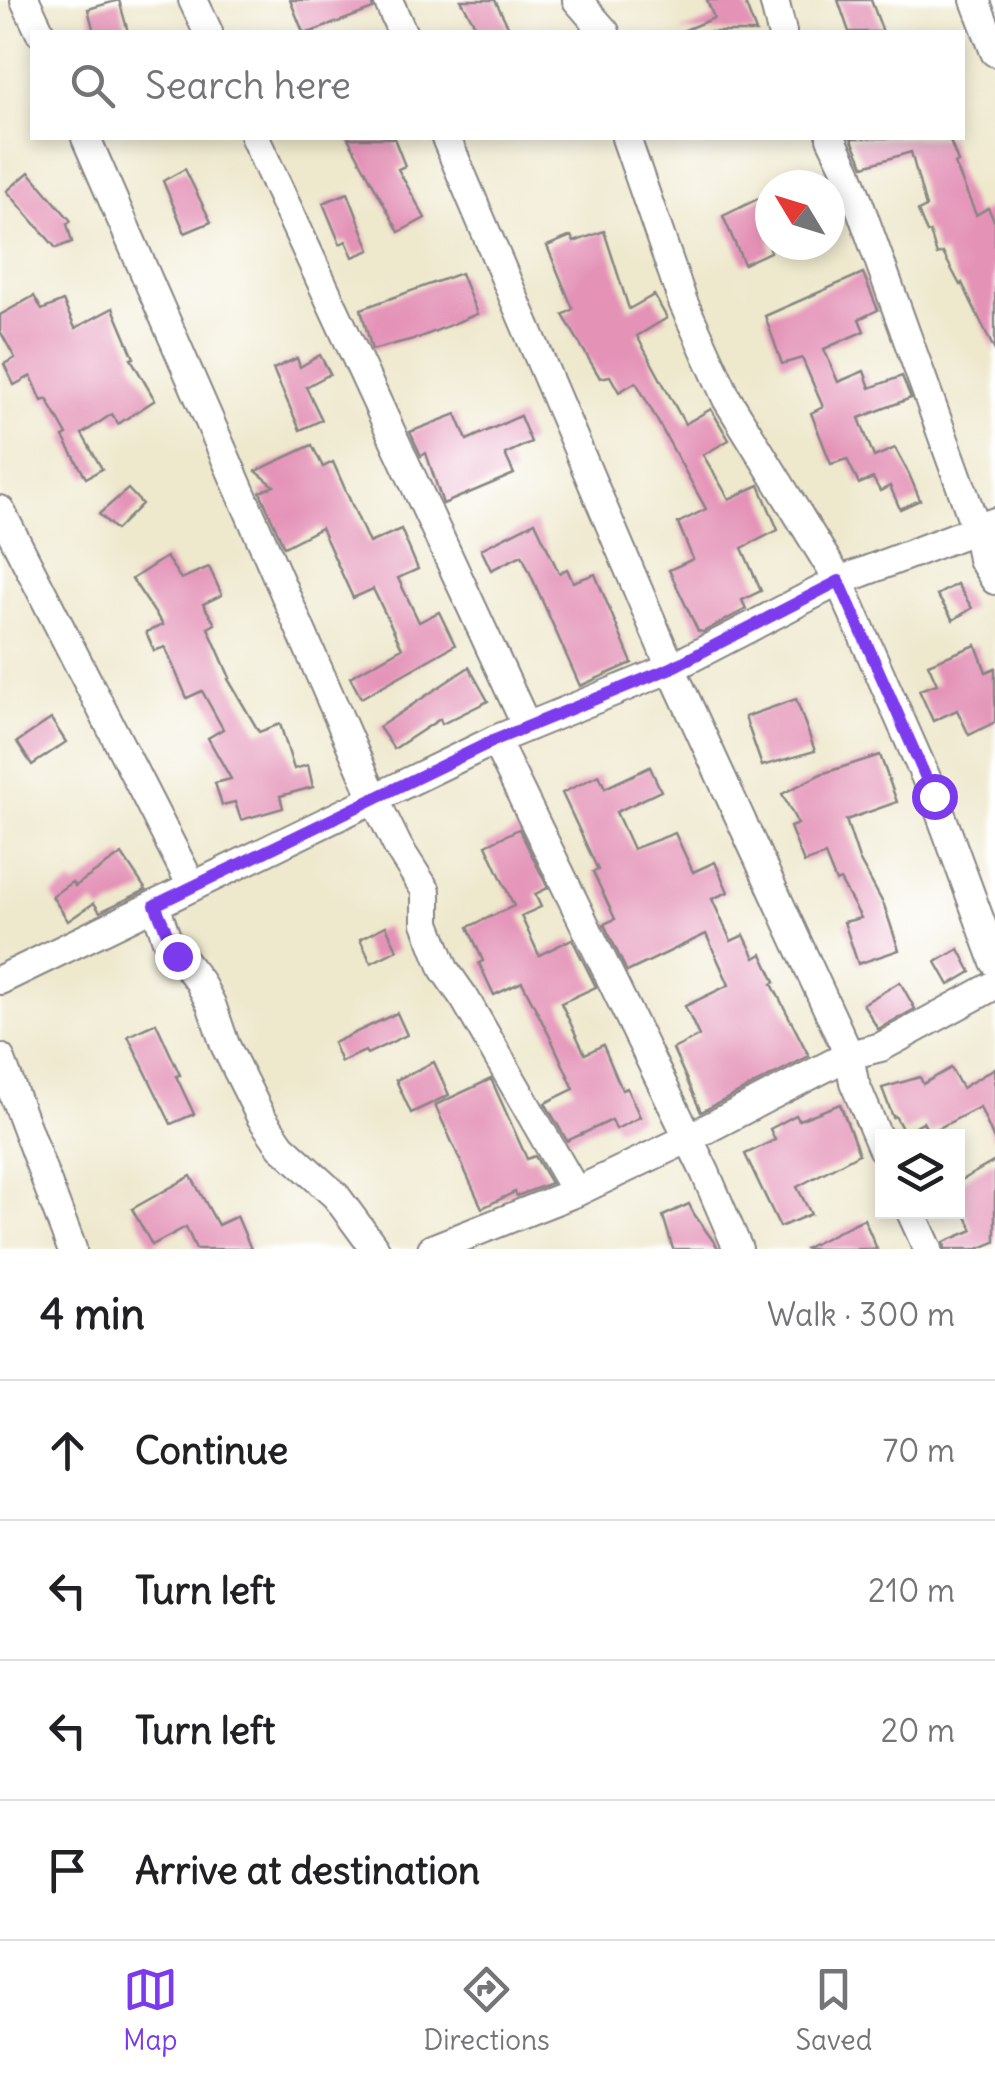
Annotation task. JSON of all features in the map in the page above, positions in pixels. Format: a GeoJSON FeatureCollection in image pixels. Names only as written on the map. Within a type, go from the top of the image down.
{"type":"FeatureCollection","features":[{"type":"Feature","properties":{"kind":"street"},"geometry":{"type":"LineString","coordinates":[[25,0],[39,30]]}},
{"type":"Feature","properties":{"kind":"street"},"geometry":{"type":"LineString","coordinates":[[193,0],[207,30]]}},
{"type":"Feature","properties":{"kind":"street"},"geometry":{"type":"LineString","coordinates":[[388,0],[401,30]]}},
{"type":"Feature","properties":{"kind":"street"},"geometry":{"type":"LineString","coordinates":[[577,0],[603,30]]}},
{"type":"Feature","properties":{"kind":"street"},"geometry":{"type":"LineString","coordinates":[[774,0],[782,30]]}},
{"type":"Feature","properties":{"kind":"street"},"geometry":{"type":"LineString","coordinates":[[975,0],[995,52]]}},
{"type":"Feature","properties":{"kind":"street"},"geometry":{"type":"LineString","coordinates":[[87,140],[374,798],[426,891],[426,923],[444,969],[466,1000],[576,1192]]}},
{"type":"Feature","properties":{"kind":"street"},"geometry":{"type":"LineString","coordinates":[[256,140],[527,727]]}},
{"type":"Feature","properties":{"kind":"street"},"geometry":{"type":"LineString","coordinates":[[447,140],[671,668],[849,1055],[854,1082],[875,1132]]}},
{"type":"Feature","properties":{"kind":"street"},"geometry":{"type":"LineString","coordinates":[[627,140],[683,302],[727,399],[839,581],[934,796],[995,962]]}},
{"type":"Feature","properties":{"kind":"street"},"geometry":{"type":"LineString","coordinates":[[831,140],[847,170],[986,526],[982,560],[995,580]]}},
{"type":"Feature","properties":{"kind":"street"},"geometry":{"type":"LineString","coordinates":[[0,510],[192,886]]}},
{"type":"Feature","properties":{"kind":"street"},"geometry":{"type":"LineString","coordinates":[[0,980],[495,740],[671,668],[839,581],[986,526]]}},
{"type":"Feature","properties":{"kind":"street"},"geometry":{"type":"LineString","coordinates":[[495,740],[705,1172],[738,1249]]}},
{"type":"Feature","properties":{"kind":"street"},"geometry":{"type":"LineString","coordinates":[[155,905],[168,940],[211,1004],[225,1045],[261,1117],[281,1146],[336,1196],[374,1249]]}},
{"type":"Feature","properties":{"kind":"street"},"geometry":{"type":"LineString","coordinates":[[432,1249],[576,1192],[849,1055],[881,1047],[995,984]]}},
{"type":"Feature","properties":{"kind":"street"},"geometry":{"type":"LineString","coordinates":[[0,1058],[72,1249]]}},
{"type":"Feature","properties":{"kind":"street"},"geometry":{"type":"LineString","coordinates":[[914,1219],[928,1249]]}},
{"type":"Feature","properties":{"kind":"building"},"geometry":{"type":"Polygon","coordinates":[[[119,0],[127,30],[93,30],[88,9],[119,0]]]}},
{"type":"Feature","properties":{"kind":"building"},"geometry":{"type":"Polygon","coordinates":[[[290,0],[371,0],[373,9],[316,30],[302,30],[290,0]]]}},
{"type":"Feature","properties":{"kind":"building"},"geometry":{"type":"Polygon","coordinates":[[[461,0],[495,0],[510,30],[478,30],[461,0]]]}},
{"type":"Feature","properties":{"kind":"building"},"geometry":{"type":"Polygon","coordinates":[[[707,0],[744,0],[755,30],[685,30],[714,18],[707,0]]]}},
{"type":"Feature","properties":{"kind":"building"},"geometry":{"type":"Polygon","coordinates":[[[838,0],[871,0],[882,30],[848,30],[838,0]]]}},
{"type":"Feature","properties":{"kind":"building"},"geometry":{"type":"Polygon","coordinates":[[[349,140],[395,140],[405,166],[398,169],[425,218],[399,232],[349,140]]]}},
{"type":"Feature","properties":{"kind":"building"},"geometry":{"type":"Polygon","coordinates":[[[852,140],[950,140],[976,215],[988,208],[995,222],[995,351],[962,283],[943,253],[937,255],[930,232],[927,233],[918,211],[926,207],[911,152],[864,166],[852,140]]]}},
{"type":"Feature","properties":{"kind":"building"},"geometry":{"type":"Polygon","coordinates":[[[185,169],[211,222],[185,233],[163,181],[185,169]]]}},
{"type":"Feature","properties":{"kind":"building"},"geometry":{"type":"Polygon","coordinates":[[[29,172],[71,221],[67,224],[72,242],[56,248],[7,191],[29,172]]]}},
{"type":"Feature","properties":{"kind":"building"},"geometry":{"type":"Polygon","coordinates":[[[348,193],[370,250],[353,257],[346,241],[340,244],[323,203],[348,193]]]}},
{"type":"Feature","properties":{"kind":"building"},"geometry":{"type":"Polygon","coordinates":[[[755,200],[755,259],[744,264],[723,216],[755,200]]]}},
{"type":"Feature","properties":{"kind":"building"},"geometry":{"type":"Polygon","coordinates":[[[604,231],[629,309],[654,295],[667,318],[637,336],[685,424],[711,409],[729,440],[703,455],[729,499],[759,485],[778,530],[742,548],[761,591],[742,600],[746,609],[703,632],[698,631],[669,570],[693,559],[678,523],[706,509],[636,382],[619,392],[610,376],[600,378],[563,315],[573,309],[547,246],[571,236],[574,242],[604,231]]]}},
{"type":"Feature","properties":{"kind":"building"},"geometry":{"type":"Polygon","coordinates":[[[461,273],[477,314],[421,337],[372,350],[361,309],[461,273]]]}},
{"type":"Feature","properties":{"kind":"building"},"geometry":{"type":"Polygon","coordinates":[[[863,273],[878,310],[859,319],[864,331],[824,349],[838,382],[864,371],[870,388],[902,376],[911,398],[859,418],[874,457],[895,448],[909,474],[920,500],[900,509],[890,486],[880,491],[873,478],[859,484],[847,459],[831,464],[811,413],[823,407],[802,358],[782,364],[765,316],[863,273]]]}},
{"type":"Feature","properties":{"kind":"building"},"geometry":{"type":"Polygon","coordinates":[[[34,296],[42,310],[63,301],[75,328],[113,308],[134,358],[131,359],[155,400],[118,424],[112,414],[82,434],[102,469],[86,478],[63,437],[67,435],[47,399],[42,401],[31,376],[14,385],[4,364],[15,358],[0,331],[0,315],[34,296]]]}},
{"type":"Feature","properties":{"kind":"building"},"geometry":{"type":"Polygon","coordinates":[[[320,355],[330,374],[306,387],[322,420],[300,430],[273,369],[297,358],[300,367],[320,355]]]}},
{"type":"Feature","properties":{"kind":"building"},"geometry":{"type":"Polygon","coordinates":[[[456,414],[467,440],[520,416],[531,442],[505,454],[514,474],[443,504],[426,453],[421,456],[410,432],[456,414]]]}},
{"type":"Feature","properties":{"kind":"building"},"geometry":{"type":"Polygon","coordinates":[[[312,445],[323,467],[333,462],[369,543],[401,529],[418,569],[398,578],[419,622],[439,612],[455,645],[361,698],[350,677],[402,648],[373,589],[353,598],[321,528],[284,547],[260,492],[274,486],[256,471],[312,445]]]}},
{"type":"Feature","properties":{"kind":"building"},"geometry":{"type":"Polygon","coordinates":[[[128,489],[142,504],[116,530],[99,514],[128,489]]]}},
{"type":"Feature","properties":{"kind":"building"},"geometry":{"type":"Polygon","coordinates":[[[535,522],[559,573],[567,569],[573,582],[595,574],[632,663],[580,686],[522,555],[491,570],[481,549],[535,522]]]}},
{"type":"Feature","properties":{"kind":"building"},"geometry":{"type":"Polygon","coordinates":[[[166,557],[181,579],[209,567],[222,595],[203,604],[215,624],[208,628],[228,679],[259,732],[280,724],[294,769],[308,765],[313,787],[280,796],[283,808],[241,820],[235,802],[222,805],[215,783],[231,779],[208,738],[223,729],[202,691],[187,698],[165,647],[154,651],[146,632],[163,625],[132,579],[166,557]]]}},
{"type":"Feature","properties":{"kind":"building"},"geometry":{"type":"Polygon","coordinates":[[[957,584],[972,608],[953,620],[937,595],[957,584]]]}},
{"type":"Feature","properties":{"kind":"building"},"geometry":{"type":"Polygon","coordinates":[[[976,645],[986,672],[995,668],[995,722],[969,735],[957,710],[933,721],[919,690],[937,684],[928,664],[976,645]]]}},
{"type":"Feature","properties":{"kind":"building"},"geometry":{"type":"Polygon","coordinates":[[[469,667],[488,701],[442,724],[440,719],[394,749],[379,727],[469,667]]]}},
{"type":"Feature","properties":{"kind":"building"},"geometry":{"type":"Polygon","coordinates":[[[796,699],[815,751],[762,766],[745,717],[796,699]]]}},
{"type":"Feature","properties":{"kind":"building"},"geometry":{"type":"Polygon","coordinates":[[[51,719],[66,742],[32,765],[17,742],[51,719]]]}},
{"type":"Feature","properties":{"kind":"building"},"geometry":{"type":"Polygon","coordinates":[[[880,755],[897,802],[846,820],[859,859],[884,905],[899,950],[858,964],[844,922],[861,918],[840,880],[836,882],[825,855],[804,863],[790,827],[798,824],[782,794],[821,774],[880,755]]]}},
{"type":"Feature","properties":{"kind":"building"},"geometry":{"type":"Polygon","coordinates":[[[650,767],[661,791],[616,812],[633,849],[675,833],[693,872],[715,862],[728,892],[712,899],[731,941],[744,935],[755,958],[762,954],[775,982],[772,984],[809,1056],[701,1112],[673,1049],[699,1036],[685,1006],[729,985],[706,934],[627,972],[604,924],[615,919],[593,872],[598,870],[562,793],[599,775],[605,788],[650,767]]]}},
{"type":"Feature","properties":{"kind":"building"},"geometry":{"type":"Polygon","coordinates":[[[519,829],[548,888],[535,894],[541,907],[521,916],[539,955],[572,939],[596,987],[561,1003],[585,1054],[603,1045],[622,1090],[627,1088],[640,1117],[616,1129],[612,1120],[567,1141],[545,1103],[574,1089],[552,1041],[522,982],[494,995],[468,927],[514,906],[486,845],[519,829]]]}},
{"type":"Feature","properties":{"kind":"building"},"geometry":{"type":"Polygon","coordinates":[[[122,854],[146,890],[100,912],[94,903],[68,921],[52,896],[72,882],[75,886],[122,854]]]}},
{"type":"Feature","properties":{"kind":"building"},"geometry":{"type":"Polygon","coordinates":[[[386,926],[397,950],[371,963],[360,939],[386,926]]]}},
{"type":"Feature","properties":{"kind":"building"},"geometry":{"type":"Polygon","coordinates":[[[959,949],[971,972],[949,985],[936,962],[959,949]]]}},
{"type":"Feature","properties":{"kind":"building"},"geometry":{"type":"Polygon","coordinates":[[[900,982],[915,1009],[878,1029],[863,1004],[900,982]]]}},
{"type":"Feature","properties":{"kind":"building"},"geometry":{"type":"Polygon","coordinates":[[[397,1013],[407,1035],[341,1062],[333,1043],[397,1013]]]}},
{"type":"Feature","properties":{"kind":"building"},"geometry":{"type":"Polygon","coordinates":[[[156,1023],[194,1114],[171,1124],[128,1036],[156,1023]]]}},
{"type":"Feature","properties":{"kind":"building"},"geometry":{"type":"Polygon","coordinates":[[[434,1062],[449,1095],[411,1113],[396,1080],[434,1062]]]}},
{"type":"Feature","properties":{"kind":"building"},"geometry":{"type":"Polygon","coordinates":[[[951,1068],[962,1088],[995,1068],[995,1142],[980,1107],[937,1129],[927,1129],[923,1122],[902,1129],[893,1117],[882,1088],[920,1077],[923,1084],[951,1068]]]}},
{"type":"Feature","properties":{"kind":"building"},"geometry":{"type":"Polygon","coordinates":[[[491,1079],[527,1159],[535,1156],[551,1183],[517,1196],[515,1192],[482,1208],[435,1105],[491,1079]]]}},
{"type":"Feature","properties":{"kind":"building"},"geometry":{"type":"Polygon","coordinates":[[[840,1104],[859,1154],[797,1187],[811,1214],[780,1227],[745,1154],[775,1140],[770,1129],[796,1115],[799,1120],[840,1104]]]}},
{"type":"Feature","properties":{"kind":"building"},"geometry":{"type":"Polygon","coordinates":[[[995,1161],[995,1242],[978,1249],[945,1249],[944,1242],[973,1230],[965,1215],[965,1178],[995,1161]]]}},
{"type":"Feature","properties":{"kind":"building"},"geometry":{"type":"Polygon","coordinates":[[[191,1176],[218,1225],[237,1216],[251,1249],[196,1249],[186,1227],[152,1245],[132,1209],[191,1176]]]}},
{"type":"Feature","properties":{"kind":"building"},"geometry":{"type":"Polygon","coordinates":[[[689,1204],[719,1249],[673,1249],[663,1216],[689,1204]]]}},
{"type":"Feature","properties":{"kind":"building"},"geometry":{"type":"Polygon","coordinates":[[[864,1219],[877,1249],[804,1249],[855,1223],[864,1219]]]}},
{"type":"Feature","properties":{"kind":"route"},"geometry":{"type":"LineString","coordinates":[[177,956],[155,905],[495,740],[671,668],[839,581],[934,796]]}}]}
